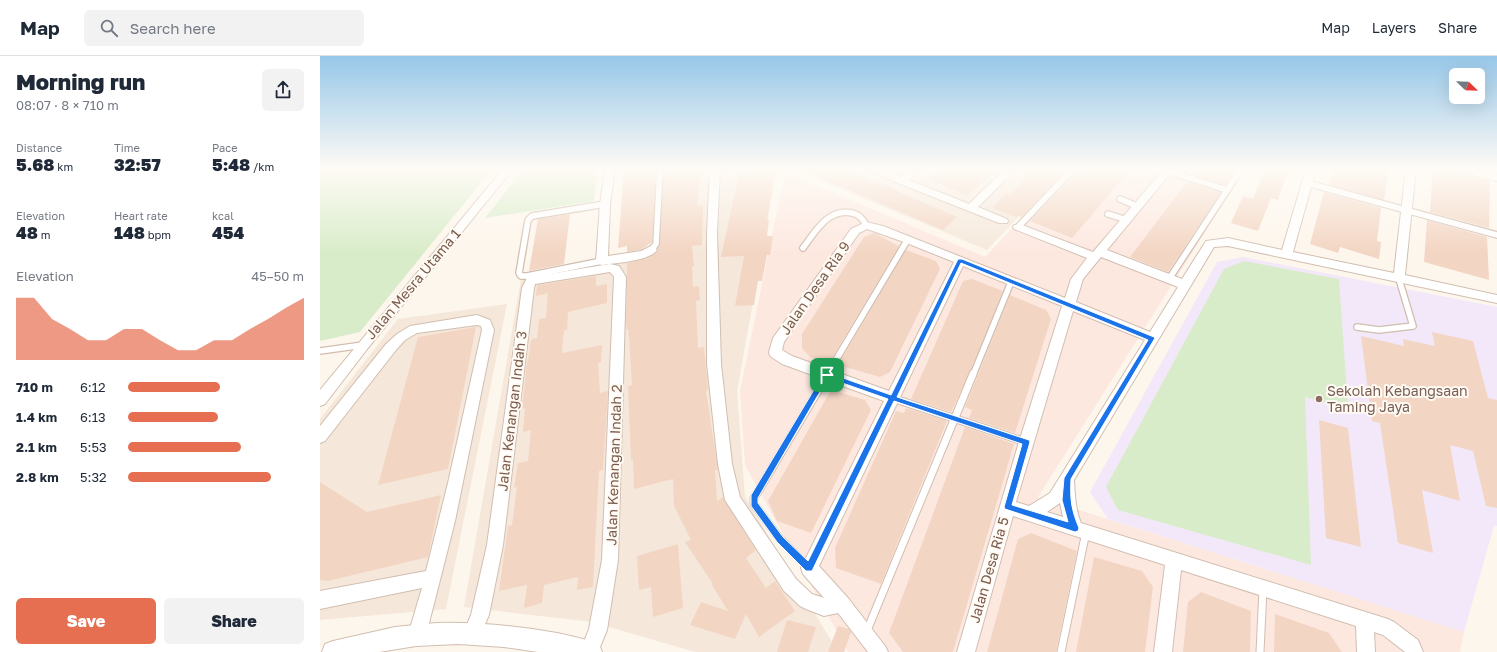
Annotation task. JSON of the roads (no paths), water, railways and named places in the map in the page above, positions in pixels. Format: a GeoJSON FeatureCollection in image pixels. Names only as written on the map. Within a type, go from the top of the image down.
{"type":"FeatureCollection","features":[{"type":"Feature","properties":{"kind":"street","name":"Jalan Mesra Utama 1"},"geometry":{"type":"LineString","coordinates":[[320,400],[363,345],[485,197]]}},
{"type":"Feature","properties":{"kind":"street"},"geometry":{"type":"LineString","coordinates":[[606,197],[602,261],[644,254],[651,250]]}},
{"type":"Feature","properties":{"kind":"street"},"geometry":{"type":"LineString","coordinates":[[714,197],[712,233],[714,364],[725,464],[733,500],[790,585],[806,600],[824,607],[842,604]]}},
{"type":"Feature","properties":{"kind":"street"},"geometry":{"type":"LineString","coordinates":[[942,197],[1003,221]]}},
{"type":"Feature","properties":{"kind":"street"},"geometry":{"type":"LineString","coordinates":[[971,208],[982,197]]}},
{"type":"Feature","properties":{"kind":"street","name":"Jalan Desa Ria 5"},"geometry":{"type":"LineString","coordinates":[[966,652],[1026,442],[1077,279],[1082,271],[1147,197]]}},
{"type":"Feature","properties":{"kind":"street"},"geometry":{"type":"LineString","coordinates":[[1286,254],[1303,197]]}},
{"type":"Feature","properties":{"kind":"street"},"geometry":{"type":"LineString","coordinates":[[1399,279],[1408,197]]}},
{"type":"Feature","properties":{"kind":"street"},"geometry":{"type":"LineString","coordinates":[[866,225],[879,228],[908,239],[1152,338]]}},
{"type":"Feature","properties":{"kind":"street","name":"Jalan Desa Ria 9"},"geometry":{"type":"LineString","coordinates":[[866,225],[855,231],[778,340],[775,352],[787,360],[892,398]]}},
{"type":"Feature","properties":{"kind":"street"},"geometry":{"type":"LineString","coordinates":[[1018,227],[1185,285]]}},
{"type":"Feature","properties":{"kind":"street"},"geometry":{"type":"LineString","coordinates":[[1030,514],[1054,498],[1210,244],[1228,242],[1497,299]]}},
{"type":"Feature","properties":{"kind":"street"},"geometry":{"type":"LineString","coordinates":[[879,652],[842,604],[809,568],[960,260]]}},
{"type":"Feature","properties":{"kind":"street","name":"Jalan Kenangan Indah 3"},"geometry":{"type":"LineString","coordinates":[[472,634],[480,615],[495,545],[528,288],[531,281],[610,268],[615,269],[620,277]]}},
{"type":"Feature","properties":{"kind":"street","name":"Jalan Kenangan Indah 2"},"geometry":{"type":"LineString","coordinates":[[590,652],[598,630],[610,560],[620,277]]}},
{"type":"Feature","properties":{"kind":"street"},"geometry":{"type":"LineString","coordinates":[[320,437],[401,337],[414,329],[477,320],[486,323],[488,330],[457,476],[417,635]]}},
{"type":"Feature","properties":{"kind":"street"},"geometry":{"type":"LineString","coordinates":[[1067,478],[1066,500],[1069,515],[1081,530]]}},
{"type":"Feature","properties":{"kind":"street"},"geometry":{"type":"LineString","coordinates":[[1008,507],[1388,628],[1412,646],[1414,652]]}},
{"type":"Feature","properties":{"kind":"street"},"geometry":{"type":"LineString","coordinates":[[1163,652],[1174,560]]}},
{"type":"Feature","properties":{"kind":"street"},"geometry":{"type":"LineString","coordinates":[[320,600],[432,578]]}},
{"type":"Feature","properties":{"kind":"street"},"geometry":{"type":"LineString","coordinates":[[1364,620],[1366,652]]}},
{"type":"Feature","properties":{"kind":"street"},"geometry":{"type":"LineString","coordinates":[[333,652],[417,635],[472,634],[539,641],[590,652]]}},
{"type":"Feature","properties":{"kind":"lane"},"geometry":{"type":"LineString","coordinates":[[651,250],[656,244],[659,197]]}},
{"type":"Feature","properties":{"kind":"lane"},"geometry":{"type":"LineString","coordinates":[[1018,227],[1047,197]]}},
{"type":"Feature","properties":{"kind":"lane"},"geometry":{"type":"LineString","coordinates":[[1169,279],[1223,197]]}},
{"type":"Feature","properties":{"kind":"lane"},"geometry":{"type":"LineString","coordinates":[[1358,197],[1497,235]]}},
{"type":"Feature","properties":{"kind":"lane"},"geometry":{"type":"LineString","coordinates":[[1120,199],[1139,207]]}},
{"type":"Feature","properties":{"kind":"lane"},"geometry":{"type":"LineString","coordinates":[[602,261],[527,276],[521,276],[519,273],[528,220],[532,216],[605,204]]}},
{"type":"Feature","properties":{"kind":"lane"},"geometry":{"type":"LineString","coordinates":[[803,248],[826,219],[835,213],[844,212],[854,214],[861,217],[866,225]]}},
{"type":"Feature","properties":{"kind":"lane"},"geometry":{"type":"LineString","coordinates":[[1108,214],[1127,220]]}},
{"type":"Feature","properties":{"kind":"lane"},"geometry":{"type":"LineString","coordinates":[[809,568],[780,539],[754,504],[754,498],[908,239]]}},
{"type":"Feature","properties":{"kind":"lane"},"geometry":{"type":"LineString","coordinates":[[1357,327],[1371,331],[1413,326],[1399,279]]}},
{"type":"Feature","properties":{"kind":"lane"},"geometry":{"type":"LineString","coordinates":[[866,634],[1011,282]]}},
{"type":"Feature","properties":{"kind":"lane"},"geometry":{"type":"LineString","coordinates":[[320,351],[363,345]]}},
{"type":"Feature","properties":{"kind":"lane"},"geometry":{"type":"LineString","coordinates":[[892,398],[1026,442]]}},
{"type":"Feature","properties":{"kind":"lane"},"geometry":{"type":"LineString","coordinates":[[1061,652],[1081,530]]}},
{"type":"Feature","properties":{"kind":"lane"},"geometry":{"type":"LineString","coordinates":[[1260,652],[1263,588]]}},
{"type":"Feature","properties":{"kind":"place","name":"Sekolah Kebangsaan Taming Jaya"},"geometry":{"type":"Point","coordinates":[1319,399]}}]}
